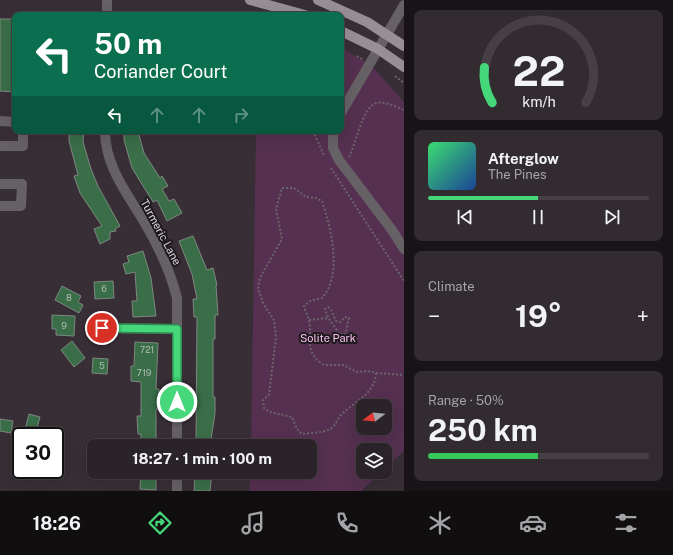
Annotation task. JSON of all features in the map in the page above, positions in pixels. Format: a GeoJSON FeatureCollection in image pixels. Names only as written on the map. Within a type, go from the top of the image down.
{"type":"FeatureCollection","features":[{"type":"Feature","properties":{"kind":"main road"},"geometry":{"type":"LineString","coordinates":[[250,0],[293,12]]}},
{"type":"Feature","properties":{"kind":"main road"},"geometry":{"type":"LineString","coordinates":[[318,0],[330,2],[387,33],[404,46]]}},
{"type":"Feature","properties":{"kind":"main road"},"geometry":{"type":"LineString","coordinates":[[344,32],[378,49],[404,67]]}},
{"type":"Feature","properties":{"kind":"street"},"geometry":{"type":"LineString","coordinates":[[107,0],[107,12]]}},
{"type":"Feature","properties":{"kind":"street"},"geometry":{"type":"LineString","coordinates":[[344,108],[404,5]]}},
{"type":"Feature","properties":{"kind":"street"},"geometry":{"type":"LineString","coordinates":[[0,122],[12,122]]}},
{"type":"Feature","properties":{"kind":"street"},"geometry":{"type":"LineString","coordinates":[[0,146],[23,146],[23,134]]}},
{"type":"Feature","properties":{"kind":"street","name":"Turmeric Lane"},"geometry":{"type":"LineString","coordinates":[[104,134],[106,148],[113,170],[157,244],[173,280],[177,298],[177,439]]}},
{"type":"Feature","properties":{"kind":"street"},"geometry":{"type":"LineString","coordinates":[[333,134],[333,148],[341,164],[392,230],[404,249]]}},
{"type":"Feature","properties":{"kind":"street"},"geometry":{"type":"LineString","coordinates":[[0,184],[22,184],[20,206],[0,206]]}},
{"type":"Feature","properties":{"kind":"street"},"geometry":{"type":"LineString","coordinates":[[102,328],[177,329]]}},
{"type":"Feature","properties":{"kind":"street"},"geometry":{"type":"LineString","coordinates":[[177,479],[177,491]]}},
{"type":"Feature","properties":{"kind":"path"},"geometry":{"type":"LineString","coordinates":[[395,76],[404,83]]}},
{"type":"Feature","properties":{"kind":"path"},"geometry":{"type":"LineString","coordinates":[[341,164],[350,157],[365,115],[373,105],[380,102],[404,110]]}},
{"type":"Feature","properties":{"kind":"path"},"geometry":{"type":"LineString","coordinates":[[314,134],[326,157]]}},
{"type":"Feature","properties":{"kind":"path"},"geometry":{"type":"LineString","coordinates":[[329,163],[404,281]]}},
{"type":"Feature","properties":{"kind":"path"},"geometry":{"type":"LineString","coordinates":[[376,373],[376,380],[371,389],[340,416],[329,430],[302,434],[297,429],[292,417],[270,412],[264,408],[263,400],[269,394],[271,384],[276,337],[274,320],[264,305],[258,289],[260,278],[282,239],[276,209],[281,198],[282,188],[294,188],[306,197],[322,202],[329,224],[333,249],[331,282],[322,298],[310,301],[304,306],[309,320],[312,356],[324,365],[343,365],[357,372],[368,371],[404,375]]}},
{"type":"Feature","properties":{"kind":"path"},"geometry":{"type":"LineString","coordinates":[[328,308],[331,309],[336,321],[341,322],[344,317],[349,318],[345,335],[339,334],[329,318],[325,309],[328,308]]}},
{"type":"Feature","properties":{"kind":"path"},"geometry":{"type":"LineString","coordinates":[[309,320],[329,318]]}},
{"type":"Feature","properties":{"kind":"green space","name":"Solite Park"},"geometry":{"type":"Polygon","coordinates":[[[344,50],[370,64],[404,102],[404,451],[392,462],[392,443],[356,443],[356,479],[374,479],[361,491],[250,491],[250,479],[317,479],[317,439],[251,439],[256,134],[344,134],[344,50]]]}},
{"type":"Feature","properties":{"kind":"building"},"geometry":{"type":"Polygon","coordinates":[[[0,19],[12,19],[12,92],[0,91],[0,19]]]}},
{"type":"Feature","properties":{"kind":"building"},"geometry":{"type":"Polygon","coordinates":[[[69,134],[84,134],[83,142],[91,169],[98,186],[120,226],[115,229],[116,231],[110,232],[110,239],[100,244],[94,229],[102,226],[80,193],[74,176],[78,175],[69,141],[69,134]]]}},
{"type":"Feature","properties":{"kind":"building"},"geometry":{"type":"Polygon","coordinates":[[[124,134],[139,134],[144,153],[160,178],[162,176],[168,186],[162,189],[169,201],[174,199],[182,213],[167,221],[157,200],[153,202],[132,168],[124,140],[124,134]]]}},
{"type":"Feature","properties":{"kind":"building"},"geometry":{"type":"Polygon","coordinates":[[[193,236],[207,270],[213,268],[217,285],[218,315],[215,315],[215,339],[213,339],[213,397],[215,397],[215,413],[211,439],[196,439],[197,317],[194,317],[193,299],[197,299],[192,274],[179,241],[193,236]]]}},
{"type":"Feature","properties":{"kind":"building"},"geometry":{"type":"Polygon","coordinates":[[[143,251],[151,278],[156,316],[133,317],[132,301],[137,301],[135,272],[126,274],[123,264],[129,262],[127,256],[143,251]]]}},
{"type":"Feature","properties":{"kind":"building"},"geometry":{"type":"Polygon","coordinates":[[[113,281],[114,298],[95,299],[94,282],[113,281]]]}},
{"type":"Feature","properties":{"kind":"building"},"geometry":{"type":"Polygon","coordinates":[[[62,286],[81,296],[78,302],[83,305],[79,313],[55,300],[62,286]]]}},
{"type":"Feature","properties":{"kind":"building"},"geometry":{"type":"Polygon","coordinates":[[[52,315],[75,316],[74,336],[56,335],[56,329],[52,329],[52,315]]]}},
{"type":"Feature","properties":{"kind":"building"},"geometry":{"type":"Polygon","coordinates":[[[72,341],[85,358],[74,367],[61,350],[72,341]]]}},
{"type":"Feature","properties":{"kind":"building"},"geometry":{"type":"Polygon","coordinates":[[[135,342],[158,343],[156,389],[159,389],[159,409],[156,409],[156,439],[141,439],[141,434],[138,434],[137,416],[141,416],[141,382],[131,381],[131,366],[134,366],[135,342]]]}},
{"type":"Feature","properties":{"kind":"building"},"geometry":{"type":"Polygon","coordinates":[[[93,358],[108,359],[107,374],[92,373],[93,358]]]}},
{"type":"Feature","properties":{"kind":"building"},"geometry":{"type":"Polygon","coordinates":[[[29,414],[40,417],[37,427],[26,426],[29,414]]]}},
{"type":"Feature","properties":{"kind":"building"},"geometry":{"type":"Polygon","coordinates":[[[0,419],[13,421],[11,433],[0,431],[0,419]]]}},
{"type":"Feature","properties":{"kind":"building"},"geometry":{"type":"Polygon","coordinates":[[[141,479],[156,479],[156,490],[140,489],[141,479]]]}},
{"type":"Feature","properties":{"kind":"building"},"geometry":{"type":"Polygon","coordinates":[[[195,479],[211,479],[210,491],[194,491],[195,479]]]}},
{"type":"Feature","properties":{"kind":"route"},"geometry":{"type":"LineString","coordinates":[[102,328],[177,329],[177,402]]}}]}
